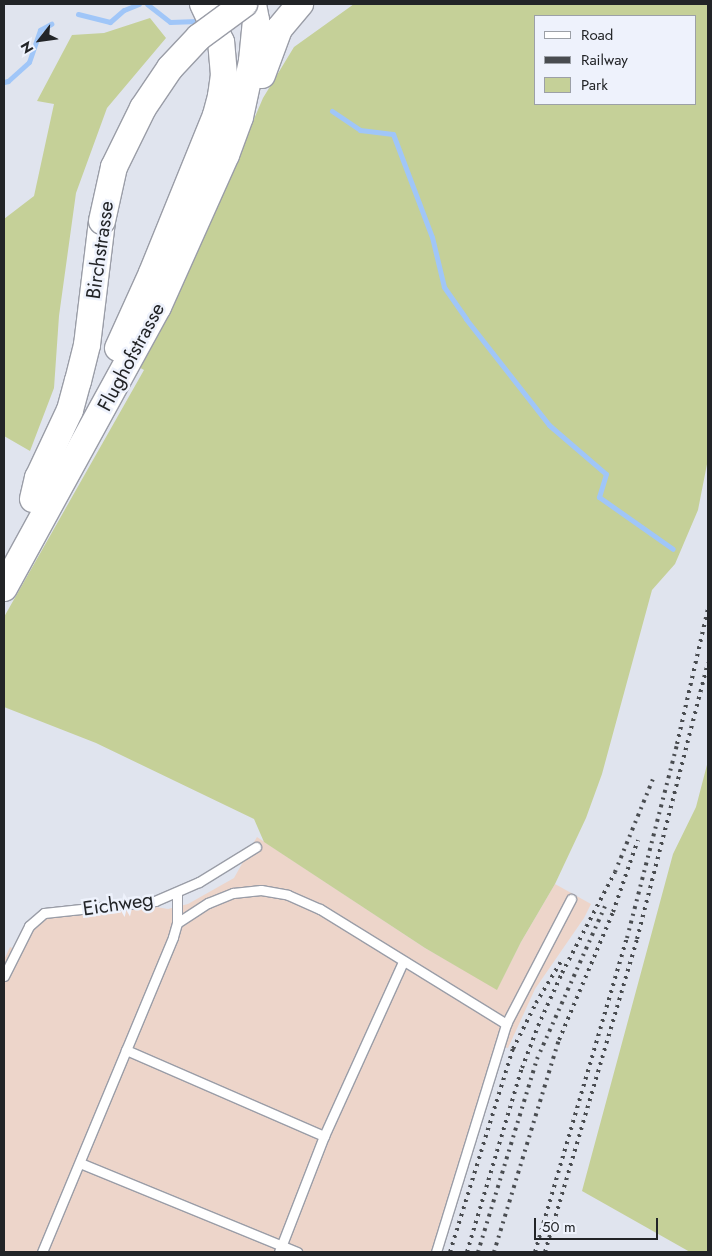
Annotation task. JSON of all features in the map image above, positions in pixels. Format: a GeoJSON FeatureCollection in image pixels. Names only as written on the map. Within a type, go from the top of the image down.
{"type":"FeatureCollection","features":[{"type":"Feature","properties":{"kind":"main road","name":"Birchstrasse"},"geometry":{"type":"LineString","coordinates":[[33,499],[38,478],[70,410],[87,345],[102,220],[114,167],[128,135],[143,108],[170,68],[199,37],[244,4]]}},
{"type":"Feature","properties":{"kind":"main road"},"geometry":{"type":"LineString","coordinates":[[240,118],[255,40],[256,20],[253,4]]}},
{"type":"Feature","properties":{"kind":"main road"},"geometry":{"type":"LineString","coordinates":[[240,118],[253,104],[269,50],[279,29],[300,4]]}},
{"type":"Feature","properties":{"kind":"main road","name":"Birchstrasse"},"geometry":{"type":"LineString","coordinates":[[4,551],[33,499],[47,483],[111,363],[152,273],[216,115],[224,76],[221,42],[210,12]]}},
{"type":"Feature","properties":{"kind":"main road","name":"Flughofstrasse"},"geometry":{"type":"LineString","coordinates":[[4,588],[158,307],[240,118]]}},
{"type":"Feature","properties":{"kind":"lane","name":"Eichweg"},"geometry":{"type":"LineString","coordinates":[[4,976],[29,926],[44,913],[155,901],[200,882],[256,847]]}},
{"type":"Feature","properties":{"kind":"lane"},"geometry":{"type":"LineString","coordinates":[[177,923],[208,903],[224,896],[261,890],[288,895],[320,909],[506,1024]]}},
{"type":"Feature","properties":{"kind":"lane"},"geometry":{"type":"LineString","coordinates":[[42,1252],[177,923],[178,892]]}},
{"type":"Feature","properties":{"kind":"lane"},"geometry":{"type":"LineString","coordinates":[[436,1252],[506,1024],[572,899]]}},
{"type":"Feature","properties":{"kind":"lane"},"geometry":{"type":"LineString","coordinates":[[280,1249],[324,1136],[403,962]]}},
{"type":"Feature","properties":{"kind":"lane"},"geometry":{"type":"LineString","coordinates":[[126,1050],[324,1136]]}},
{"type":"Feature","properties":{"kind":"lane"},"geometry":{"type":"LineString","coordinates":[[80,1163],[280,1249],[297,1252]]}},
{"type":"Feature","properties":{"kind":"shaded area"},"geometry":{"type":"Polygon","coordinates":[[[257,837],[425,948],[497,989],[521,942],[555,884],[591,904],[584,918],[535,989],[508,1048],[504,1047],[441,1252],[4,1252],[4,960],[10,947],[22,953],[34,927],[44,917],[150,906],[168,909],[188,904],[234,878],[257,837]]]}},
{"type":"Feature","properties":{"kind":"green space"},"geometry":{"type":"Polygon","coordinates":[[[354,4],[708,4],[708,459],[698,510],[675,564],[652,590],[602,774],[586,818],[555,884],[521,942],[497,990],[425,948],[264,842],[254,819],[96,743],[4,707],[4,617],[144,370],[137,366],[194,259],[263,98],[294,47],[354,4]]]}},
{"type":"Feature","properties":{"kind":"green space"},"geometry":{"type":"Polygon","coordinates":[[[150,18],[166,38],[107,108],[76,193],[59,316],[54,388],[30,451],[4,436],[4,219],[34,196],[54,104],[37,101],[72,35],[104,33],[150,18]]]}},
{"type":"Feature","properties":{"kind":"green space"},"geometry":{"type":"Polygon","coordinates":[[[708,761],[708,1252],[690,1252],[582,1191],[673,854],[696,807],[708,761]]]}},
{"type":"Feature","properties":{"kind":"waterway"},"geometry":{"type":"LineString","coordinates":[[78,14],[110,22],[124,10],[139,4]]}},
{"type":"Feature","properties":{"kind":"waterway"},"geometry":{"type":"LineString","coordinates":[[147,4],[170,22],[197,21]]}},
{"type":"Feature","properties":{"kind":"waterway"},"geometry":{"type":"LineString","coordinates":[[4,82],[8,81],[29,62],[40,30],[51,24]]}},
{"type":"Feature","properties":{"kind":"waterway"},"geometry":{"type":"LineString","coordinates":[[332,111],[360,130],[393,134],[432,237],[444,287],[466,319],[549,425],[606,474],[599,497],[673,549]]}},
{"type":"Feature","properties":{"kind":"railway"},"geometry":{"type":"LineString","coordinates":[[535,1252],[627,938],[677,744],[708,609]]}},
{"type":"Feature","properties":{"kind":"railway"},"geometry":{"type":"LineString","coordinates":[[545,1252],[637,939],[708,663]]}},
{"type":"Feature","properties":{"kind":"railway"},"geometry":{"type":"LineString","coordinates":[[467,1252],[522,1068],[538,1026],[562,973],[615,872],[653,779]]}},
{"type":"Feature","properties":{"kind":"railway"},"geometry":{"type":"LineString","coordinates":[[494,1252],[559,1040],[613,912],[638,840]]}},
{"type":"Feature","properties":{"kind":"railway"},"geometry":{"type":"LineString","coordinates":[[478,1252],[537,1059],[605,906]]}},
{"type":"Feature","properties":{"kind":"railway"},"geometry":{"type":"LineString","coordinates":[[450,1252],[513,1049],[536,1003],[563,958]]}}]}
